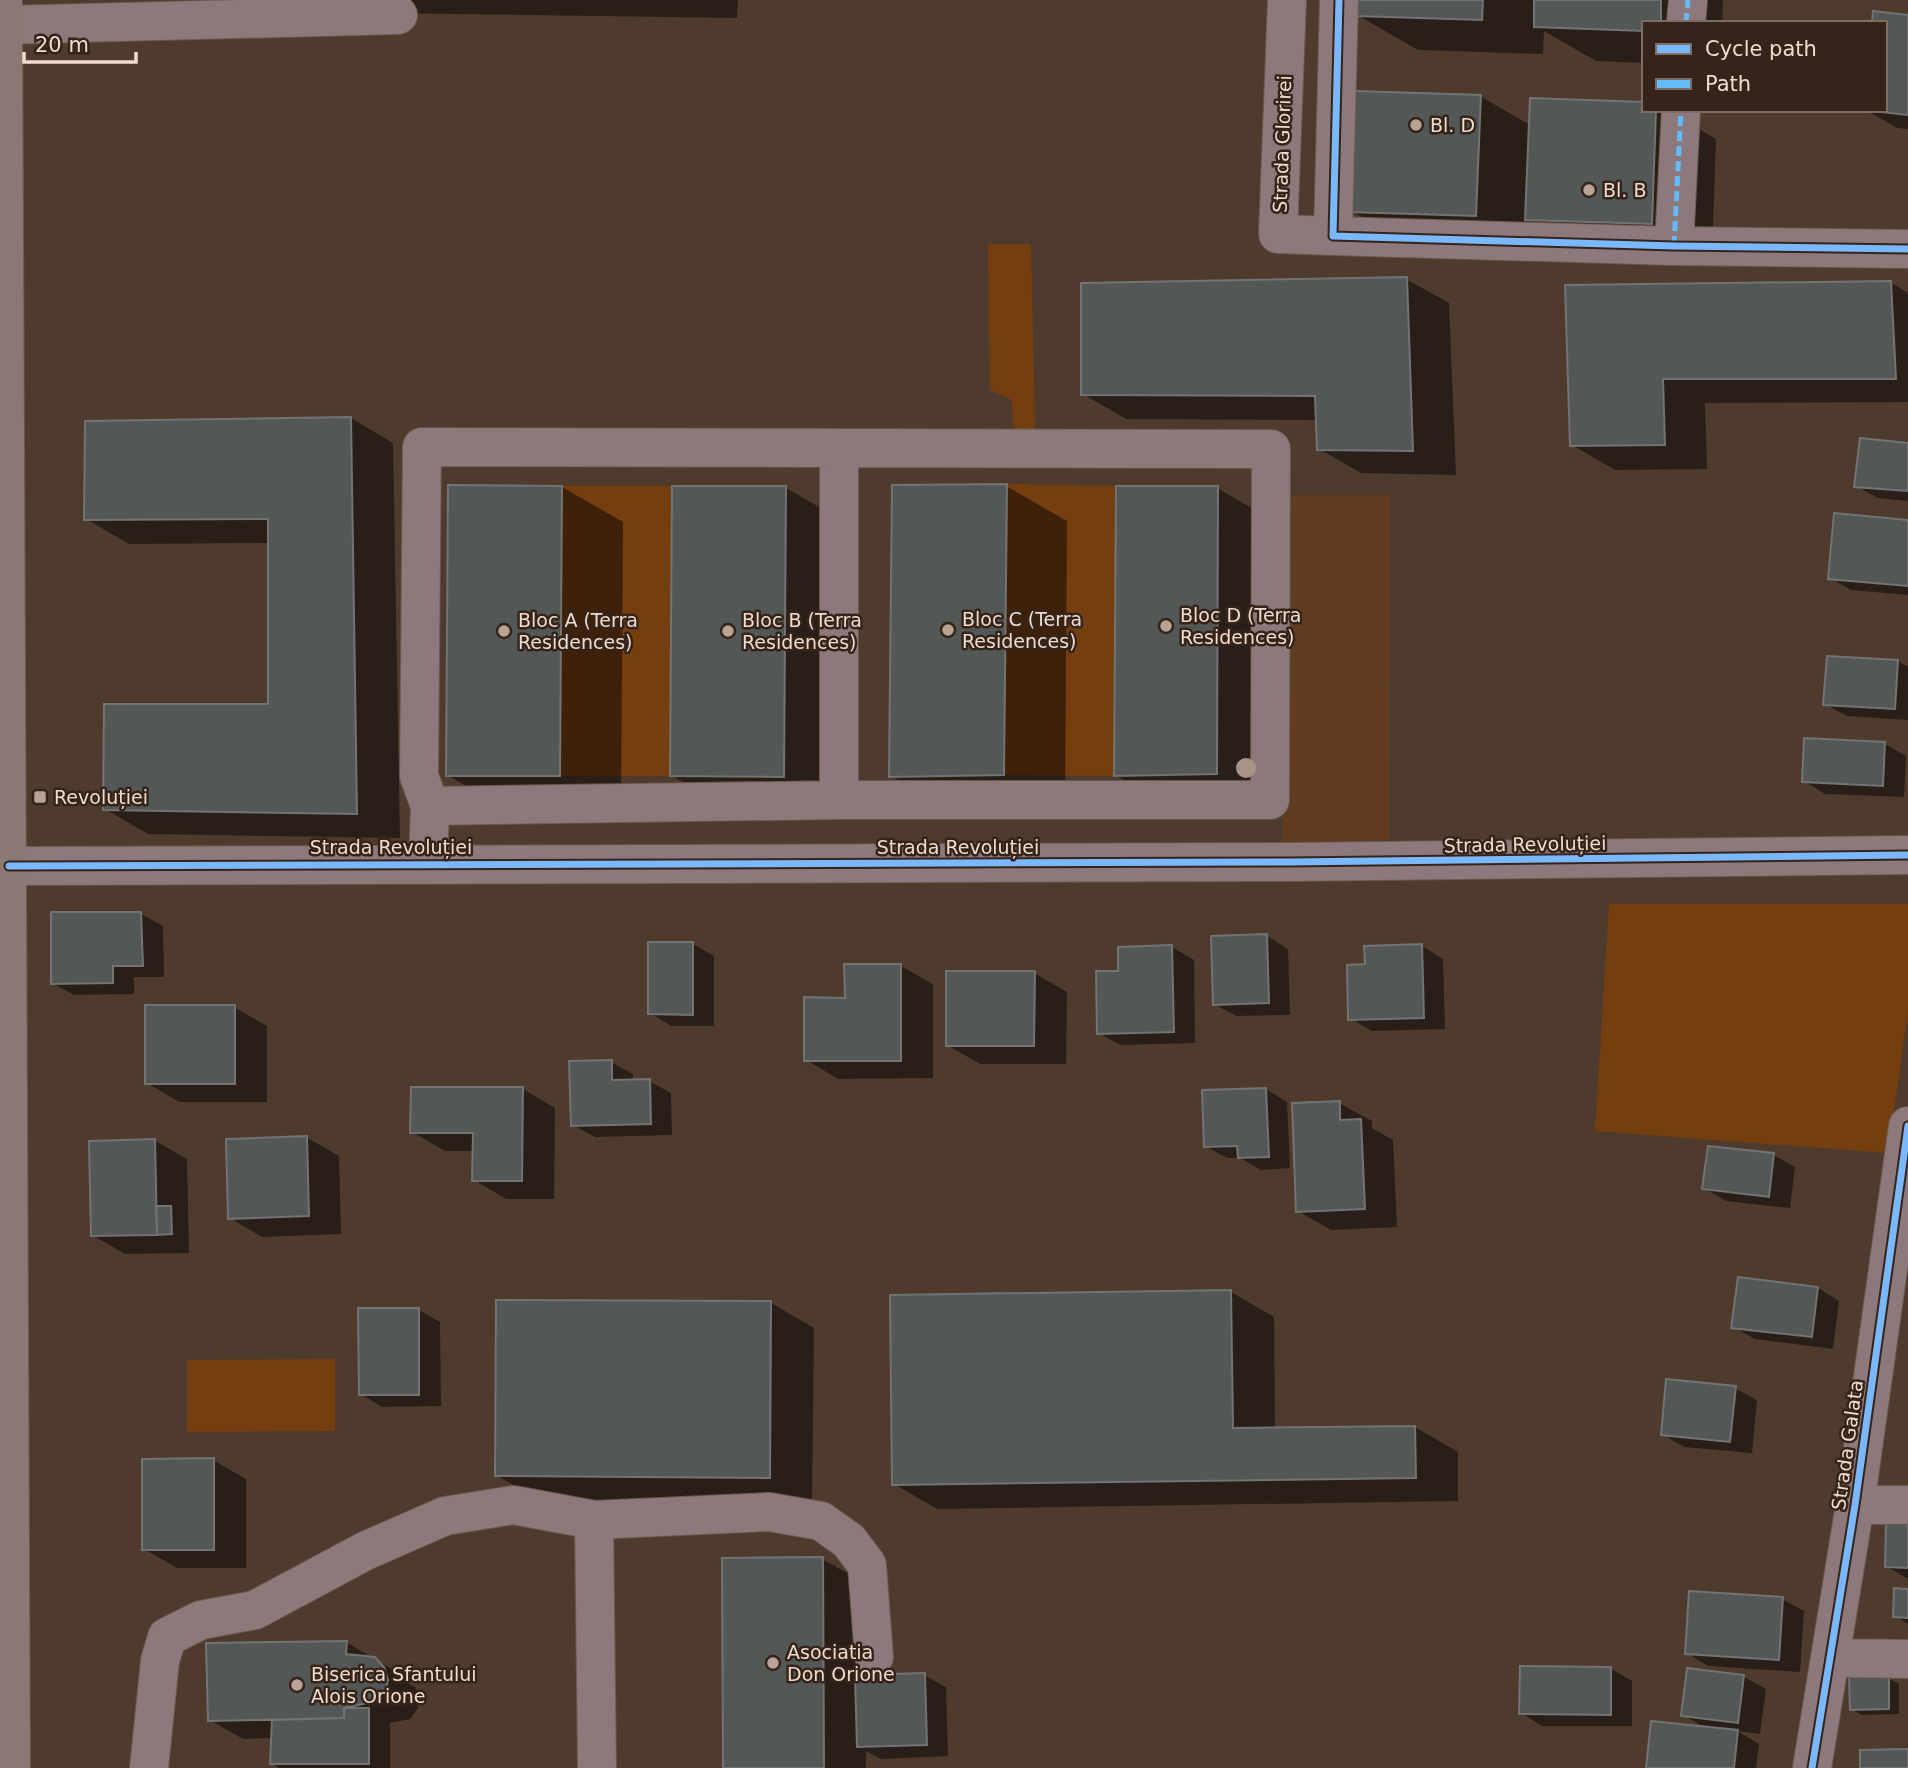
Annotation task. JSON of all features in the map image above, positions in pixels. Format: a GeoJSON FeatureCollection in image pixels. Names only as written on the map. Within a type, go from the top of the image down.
{"type":"FeatureCollection","features":[{"type":"Feature","properties":{"kind":"main road"},"geometry":{"type":"LineString","coordinates":[[3,12],[4,699],[9,866],[5,1324],[11,1768]]}},
{"type":"Feature","properties":{"kind":"street","name":"Strada Glorirei"},"geometry":{"type":"LineString","coordinates":[[1287,0],[1278,234],[1333,236]]}},
{"type":"Feature","properties":{"kind":"street"},"geometry":{"type":"LineString","coordinates":[[1339,0],[1333,236],[1674,246],[1908,249]]}},
{"type":"Feature","properties":{"kind":"street"},"geometry":{"type":"LineString","coordinates":[[1686,21],[1688,0]]}},
{"type":"Feature","properties":{"kind":"street"},"geometry":{"type":"LineString","coordinates":[[3,12],[398,15]]}},
{"type":"Feature","properties":{"kind":"street"},"geometry":{"type":"LineString","coordinates":[[1674,246],[1681,112]]}},
{"type":"Feature","properties":{"kind":"street"},"geometry":{"type":"LineString","coordinates":[[428,862],[430,806],[419,776],[422,447],[1271,449],[1270,800],[839,800],[430,806]]}},
{"type":"Feature","properties":{"kind":"street"},"geometry":{"type":"LineString","coordinates":[[839,449],[839,800]]}},
{"type":"Feature","properties":{"kind":"street","name":"Strada Revoluției"},"geometry":{"type":"LineString","coordinates":[[9,866],[428,862],[1289,862],[1908,855]]}},
{"type":"Feature","properties":{"kind":"street","name":"Strada Galata"},"geometry":{"type":"LineString","coordinates":[[1812,1768],[1832,1658],[1854,1505],[1899,1264],[1908,1126]]}},
{"type":"Feature","properties":{"kind":"street"},"geometry":{"type":"LineString","coordinates":[[149,1768],[160,1661],[167,1637],[201,1620],[255,1610],[365,1551],[445,1516],[513,1505],[594,1520],[769,1512],[821,1521],[849,1541],[867,1565],[872,1594],[874,1657]]}},
{"type":"Feature","properties":{"kind":"street"},"geometry":{"type":"LineString","coordinates":[[1854,1505],[1908,1505]]}},
{"type":"Feature","properties":{"kind":"street"},"geometry":{"type":"LineString","coordinates":[[594,1520],[597,1768]]}},
{"type":"Feature","properties":{"kind":"street"},"geometry":{"type":"LineString","coordinates":[[1832,1658],[1908,1659]]}},
{"type":"Feature","properties":{"kind":"shaded area"},"geometry":{"type":"Polygon","coordinates":[[[988,244],[1031,244],[1035,429],[1014,448],[1012,400],[990,390],[988,244]]]}},
{"type":"Feature","properties":{"kind":"shaded area"},"geometry":{"type":"Polygon","coordinates":[[[1007,484],[1116,486],[1114,776],[1004,775],[1007,484]]]}},
{"type":"Feature","properties":{"kind":"shaded area"},"geometry":{"type":"Polygon","coordinates":[[[562,486],[672,486],[670,776],[560,776],[562,486]]]}},
{"type":"Feature","properties":{"kind":"shaded area"},"geometry":{"type":"Polygon","coordinates":[[[1282,495],[1390,495],[1389,840],[1283,842],[1282,495]]]}},
{"type":"Feature","properties":{"kind":"shaded area"},"geometry":{"type":"Polygon","coordinates":[[[1609,904],[1908,904],[1908,1011],[1888,1153],[1595,1131],[1609,904]]]}},
{"type":"Feature","properties":{"kind":"shaded area"},"geometry":{"type":"Polygon","coordinates":[[[335,1359],[335,1431],[187,1432],[187,1360],[335,1359]]]}},
{"type":"Feature","properties":{"kind":"building"},"geometry":{"type":"Polygon","coordinates":[[[1356,0],[1483,0],[1482,20],[1356,16],[1356,0]]]}},
{"type":"Feature","properties":{"kind":"building"},"geometry":{"type":"Polygon","coordinates":[[[1534,0],[1661,0],[1661,21],[1642,21],[1642,31],[1534,27],[1534,0]]]}},
{"type":"Feature","properties":{"kind":"building"},"geometry":{"type":"Polygon","coordinates":[[[1873,11],[1908,15],[1908,115],[1881,112],[1887,112],[1887,21],[1872,21],[1873,11]]]}},
{"type":"Feature","properties":{"kind":"building","name":"Bl. D"},"geometry":{"type":"Polygon","coordinates":[[[1354,91],[1481,95],[1476,216],[1349,212],[1354,91]]]}},
{"type":"Feature","properties":{"kind":"building","name":"Bl. B"},"geometry":{"type":"Polygon","coordinates":[[[1530,98],[1642,102],[1642,112],[1656,112],[1652,224],[1525,220],[1530,98]]]}},
{"type":"Feature","properties":{"kind":"building"},"geometry":{"type":"Polygon","coordinates":[[[1407,277],[1413,451],[1317,450],[1315,396],[1081,395],[1081,283],[1407,277]]]}},
{"type":"Feature","properties":{"kind":"building"},"geometry":{"type":"Polygon","coordinates":[[[1891,281],[1896,379],[1663,379],[1665,445],[1570,446],[1565,285],[1891,281]]]}},
{"type":"Feature","properties":{"kind":"building"},"geometry":{"type":"Polygon","coordinates":[[[351,417],[357,814],[103,810],[104,704],[268,704],[268,519],[84,520],[85,421],[351,417]]]}},
{"type":"Feature","properties":{"kind":"building"},"geometry":{"type":"Polygon","coordinates":[[[1860,438],[1908,443],[1908,491],[1854,487],[1860,438]]]}},
{"type":"Feature","properties":{"kind":"building","name":"Bloc C (Terra Residences)"},"geometry":{"type":"Polygon","coordinates":[[[1007,484],[1004,775],[889,777],[892,485],[1007,484]]]}},
{"type":"Feature","properties":{"kind":"building","name":"Bloc A (Terra Residences)"},"geometry":{"type":"Polygon","coordinates":[[[448,485],[562,486],[560,776],[446,776],[448,485]]]}},
{"type":"Feature","properties":{"kind":"building","name":"Bloc B (Terra Residences)"},"geometry":{"type":"Polygon","coordinates":[[[672,486],[786,486],[784,777],[670,776],[672,486]]]}},
{"type":"Feature","properties":{"kind":"building","name":"Bloc D (Terra Residences)"},"geometry":{"type":"Polygon","coordinates":[[[1116,486],[1218,486],[1217,774],[1114,776],[1116,486]]]}},
{"type":"Feature","properties":{"kind":"building"},"geometry":{"type":"Polygon","coordinates":[[[1834,513],[1908,520],[1908,586],[1828,579],[1834,513]]]}},
{"type":"Feature","properties":{"kind":"building"},"geometry":{"type":"Polygon","coordinates":[[[1827,656],[1898,660],[1895,709],[1823,705],[1827,656]]]}},
{"type":"Feature","properties":{"kind":"building"},"geometry":{"type":"Polygon","coordinates":[[[1804,738],[1885,742],[1883,786],[1802,782],[1804,738]]]}},
{"type":"Feature","properties":{"kind":"building"},"geometry":{"type":"Polygon","coordinates":[[[51,912],[141,912],[143,966],[113,966],[113,983],[51,984],[51,912]]]}},
{"type":"Feature","properties":{"kind":"building"},"geometry":{"type":"Polygon","coordinates":[[[1267,934],[1269,1003],[1213,1005],[1211,936],[1267,934]]]}},
{"type":"Feature","properties":{"kind":"building"},"geometry":{"type":"Polygon","coordinates":[[[648,942],[693,942],[693,1015],[648,1014],[648,942]]]}},
{"type":"Feature","properties":{"kind":"building"},"geometry":{"type":"Polygon","coordinates":[[[1422,944],[1424,1018],[1348,1020],[1347,965],[1365,964],[1364,946],[1422,944]]]}},
{"type":"Feature","properties":{"kind":"building"},"geometry":{"type":"Polygon","coordinates":[[[1172,945],[1174,1032],[1097,1034],[1096,971],[1118,971],[1118,947],[1172,945]]]}},
{"type":"Feature","properties":{"kind":"building"},"geometry":{"type":"Polygon","coordinates":[[[844,964],[901,964],[901,1061],[804,1061],[804,997],[845,998],[844,964]]]}},
{"type":"Feature","properties":{"kind":"building"},"geometry":{"type":"Polygon","coordinates":[[[946,971],[1035,971],[1034,1046],[946,1046],[946,971]]]}},
{"type":"Feature","properties":{"kind":"building"},"geometry":{"type":"Polygon","coordinates":[[[145,1005],[235,1005],[235,1084],[145,1084],[145,1005]]]}},
{"type":"Feature","properties":{"kind":"building"},"geometry":{"type":"Polygon","coordinates":[[[612,1060],[612,1080],[650,1079],[651,1124],[571,1126],[569,1061],[612,1060]]]}},
{"type":"Feature","properties":{"kind":"building"},"geometry":{"type":"Polygon","coordinates":[[[411,1087],[523,1087],[522,1181],[472,1181],[473,1133],[410,1133],[411,1087]]]}},
{"type":"Feature","properties":{"kind":"building"},"geometry":{"type":"Polygon","coordinates":[[[1266,1088],[1269,1157],[1238,1158],[1237,1146],[1204,1147],[1202,1090],[1266,1088]]]}},
{"type":"Feature","properties":{"kind":"building"},"geometry":{"type":"Polygon","coordinates":[[[1340,1101],[1340,1120],[1361,1119],[1365,1209],[1296,1212],[1292,1103],[1340,1101]]]}},
{"type":"Feature","properties":{"kind":"building"},"geometry":{"type":"Polygon","coordinates":[[[307,1136],[309,1216],[228,1219],[226,1139],[307,1136]]]}},
{"type":"Feature","properties":{"kind":"building"},"geometry":{"type":"Polygon","coordinates":[[[155,1139],[157,1235],[91,1236],[89,1141],[155,1139]]]}},
{"type":"Feature","properties":{"kind":"building"},"geometry":{"type":"Polygon","coordinates":[[[1708,1146],[1774,1153],[1769,1197],[1702,1189],[1708,1146]]]}},
{"type":"Feature","properties":{"kind":"building"},"geometry":{"type":"Polygon","coordinates":[[[156,1206],[171,1206],[172,1234],[157,1235],[156,1206]]]}},
{"type":"Feature","properties":{"kind":"building"},"geometry":{"type":"Polygon","coordinates":[[[1738,1277],[1818,1287],[1812,1337],[1731,1328],[1738,1277]]]}},
{"type":"Feature","properties":{"kind":"building"},"geometry":{"type":"Polygon","coordinates":[[[1231,1290],[1233,1428],[1415,1426],[1416,1478],[892,1485],[890,1295],[1231,1290]]]}},
{"type":"Feature","properties":{"kind":"building"},"geometry":{"type":"Polygon","coordinates":[[[496,1300],[771,1301],[770,1478],[495,1476],[496,1300]]]}},
{"type":"Feature","properties":{"kind":"building"},"geometry":{"type":"Polygon","coordinates":[[[358,1308],[419,1308],[419,1395],[359,1395],[358,1308]]]}},
{"type":"Feature","properties":{"kind":"building"},"geometry":{"type":"Polygon","coordinates":[[[1666,1379],[1736,1386],[1730,1442],[1661,1435],[1666,1379]]]}},
{"type":"Feature","properties":{"kind":"building"},"geometry":{"type":"Polygon","coordinates":[[[214,1458],[214,1550],[142,1550],[142,1459],[214,1458]]]}},
{"type":"Feature","properties":{"kind":"building"},"geometry":{"type":"Polygon","coordinates":[[[1886,1522],[1908,1523],[1908,1568],[1885,1567],[1886,1522]]]}},
{"type":"Feature","properties":{"kind":"building","name":"Asociatia Don Orione"},"geometry":{"type":"Polygon","coordinates":[[[823,1557],[824,1768],[723,1768],[722,1558],[823,1557]]]}},
{"type":"Feature","properties":{"kind":"building"},"geometry":{"type":"Polygon","coordinates":[[[1894,1588],[1908,1589],[1908,1618],[1893,1617],[1894,1588]]]}},
{"type":"Feature","properties":{"kind":"building"},"geometry":{"type":"Polygon","coordinates":[[[1689,1591],[1783,1597],[1779,1660],[1685,1654],[1689,1591]]]}},
{"type":"Feature","properties":{"kind":"building","name":"Biserica Sfantului Alois Orione"},"geometry":{"type":"Polygon","coordinates":[[[347,1641],[346,1654],[375,1657],[384,1667],[388,1680],[386,1689],[377,1701],[344,1708],[344,1718],[208,1721],[206,1643],[347,1641]]]}},
{"type":"Feature","properties":{"kind":"building"},"geometry":{"type":"Polygon","coordinates":[[[1520,1666],[1611,1667],[1611,1715],[1519,1714],[1520,1666]]]}},
{"type":"Feature","properties":{"kind":"building"},"geometry":{"type":"Polygon","coordinates":[[[1687,1668],[1744,1675],[1738,1723],[1681,1716],[1687,1668]]]}},
{"type":"Feature","properties":{"kind":"building"},"geometry":{"type":"Polygon","coordinates":[[[925,1673],[927,1745],[857,1747],[855,1675],[925,1673]]]}},
{"type":"Feature","properties":{"kind":"building"},"geometry":{"type":"Polygon","coordinates":[[[1889,1676],[1889,1709],[1850,1710],[1849,1677],[1889,1676]]]}},
{"type":"Feature","properties":{"kind":"building"},"geometry":{"type":"Polygon","coordinates":[[[344,1708],[369,1708],[369,1764],[270,1764],[272,1720],[344,1718],[344,1708]]]}},
{"type":"Feature","properties":{"kind":"building"},"geometry":{"type":"Polygon","coordinates":[[[1651,1721],[1738,1730],[1734,1768],[1646,1768],[1651,1721]]]}},
{"type":"Feature","properties":{"kind":"building"},"geometry":{"type":"Polygon","coordinates":[[[1908,1749],[1908,1768],[1860,1768],[1860,1750],[1908,1749]]]}},
{"type":"Feature","properties":{"kind":"marked path"},"geometry":{"type":"LineString","coordinates":[[1686,21],[1688,0]]}},
{"type":"Feature","properties":{"kind":"marked path"},"geometry":{"type":"LineString","coordinates":[[1674,246],[1681,112]]}},
{"type":"Feature","properties":{"kind":"cycle path"},"geometry":{"type":"LineString","coordinates":[[1339,0],[1333,236],[1674,246],[1908,249]]}},
{"type":"Feature","properties":{"kind":"cycle path"},"geometry":{"type":"LineString","coordinates":[[9,866],[1289,862],[1908,855]]}},
{"type":"Feature","properties":{"kind":"cycle path"},"geometry":{"type":"LineString","coordinates":[[1812,1768],[1855,1505],[1908,1126]]}},
{"type":"Feature","properties":{"kind":"place","name":"Bl. D"},"geometry":{"type":"Point","coordinates":[1416,125]}},
{"type":"Feature","properties":{"kind":"place","name":"Bl. B"},"geometry":{"type":"Point","coordinates":[1589,190]}},
{"type":"Feature","properties":{"kind":"place","name":"Bloc D (Terra Residences)"},"geometry":{"type":"Point","coordinates":[1166,626]}},
{"type":"Feature","properties":{"kind":"place","name":"Bloc C (Terra Residences)"},"geometry":{"type":"Point","coordinates":[948,630]}},
{"type":"Feature","properties":{"kind":"place","name":"Bloc A (Terra Residences)"},"geometry":{"type":"Point","coordinates":[504,631]}},
{"type":"Feature","properties":{"kind":"place","name":"Bloc B (Terra Residences)"},"geometry":{"type":"Point","coordinates":[728,631]}},
{"type":"Feature","properties":{"kind":"place","name":"Revoluției"},"geometry":{"type":"Point","coordinates":[40,797]}},
{"type":"Feature","properties":{"kind":"place","name":"Asociatia Don Orione"},"geometry":{"type":"Point","coordinates":[773,1663]}},
{"type":"Feature","properties":{"kind":"place","name":"Biserica Sfantului Alois Orione"},"geometry":{"type":"Point","coordinates":[297,1685]}}]}
